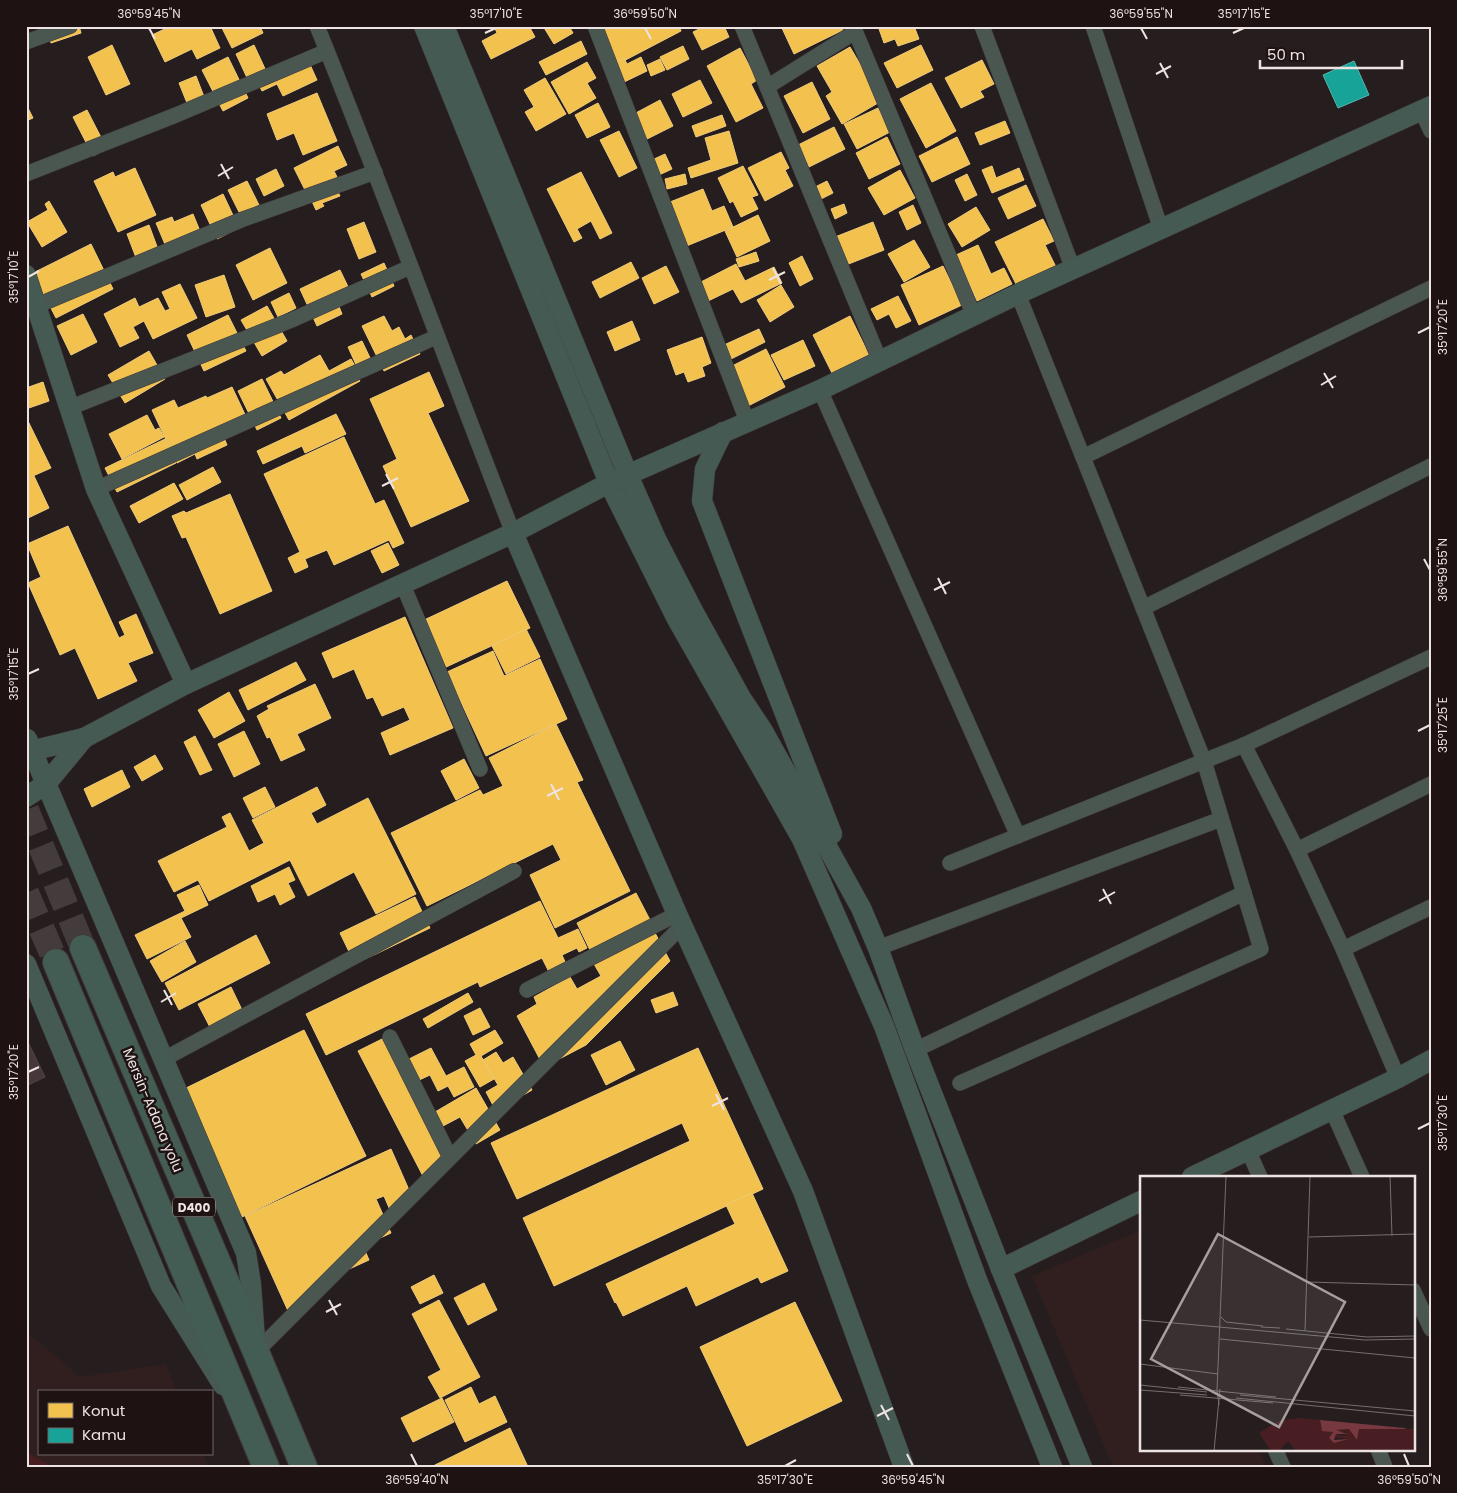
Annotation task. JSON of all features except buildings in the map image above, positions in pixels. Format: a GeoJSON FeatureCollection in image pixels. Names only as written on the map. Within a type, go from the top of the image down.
{"type":"FeatureCollection","features":[{"type":"Feature","properties":{"kind":"highway","name":"Mersin-Adana yolu"},"geometry":{"type":"LineString","coordinates":[[84,948],[304,1467]]}},
{"type":"Feature","properties":{"kind":"highway","name":"D400"},"geometry":{"type":"LineString","coordinates":[[56,962],[266,1467]]}},
{"type":"Feature","properties":{"kind":"main road"},"geometry":{"type":"LineString","coordinates":[[424,26],[609,483],[677,619],[802,839],[884,1026],[977,1280],[1052,1467]]}},
{"type":"Feature","properties":{"kind":"main road"},"geometry":{"type":"LineString","coordinates":[[444,26],[656,539],[741,698],[763,731],[861,908]]}},
{"type":"Feature","properties":{"kind":"main road"},"geometry":{"type":"LineString","coordinates":[[256,1352],[252,1284],[246,1253],[46,784],[28,748],[84,738],[186,684],[304,628],[403,585],[512,533],[609,483],[820,390],[1018,294],[1426,108]]}},
{"type":"Feature","properties":{"kind":"main road"},"geometry":{"type":"LineString","coordinates":[[26,275],[96,489],[186,684]]}},
{"type":"Feature","properties":{"kind":"main road"},"geometry":{"type":"LineString","coordinates":[[723,432],[705,469],[702,501],[878,948],[915,1050],[1001,1269],[1082,1467]]}},
{"type":"Feature","properties":{"kind":"main road"},"geometry":{"type":"LineString","coordinates":[[512,533],[679,920],[804,1191],[904,1467]]}},
{"type":"Feature","properties":{"kind":"main road"},"geometry":{"type":"LineString","coordinates":[[26,797],[46,784],[84,738]]}},
{"type":"Feature","properties":{"kind":"main road"},"geometry":{"type":"LineString","coordinates":[[26,964],[161,1286],[253,1435]]}},
{"type":"Feature","properties":{"kind":"main road"},"geometry":{"type":"LineString","coordinates":[[1194,1176],[1398,1078],[1431,1060]]}},
{"type":"Feature","properties":{"kind":"main road"},"geometry":{"type":"LineString","coordinates":[[1001,1269],[1140,1201]]}},
{"type":"Feature","properties":{"kind":"street"},"geometry":{"type":"LineString","coordinates":[[26,42],[70,26]]}},
{"type":"Feature","properties":{"kind":"street"},"geometry":{"type":"LineString","coordinates":[[317,26],[375,172],[436,337],[512,533]]}},
{"type":"Feature","properties":{"kind":"street"},"geometry":{"type":"LineString","coordinates":[[595,26],[747,422]]}},
{"type":"Feature","properties":{"kind":"street"},"geometry":{"type":"LineString","coordinates":[[742,26],[880,360]]}},
{"type":"Feature","properties":{"kind":"street"},"geometry":{"type":"LineString","coordinates":[[982,26],[1073,269]]}},
{"type":"Feature","properties":{"kind":"street"},"geometry":{"type":"LineString","coordinates":[[1097,28],[1162,229]]}},
{"type":"Feature","properties":{"kind":"street"},"geometry":{"type":"LineString","coordinates":[[768,87],[854,29],[974,316]]}},
{"type":"Feature","properties":{"kind":"street"},"geometry":{"type":"LineString","coordinates":[[26,174],[176,115],[327,51]]}},
{"type":"Feature","properties":{"kind":"street"},"geometry":{"type":"LineString","coordinates":[[1426,108],[1431,131]]}},
{"type":"Feature","properties":{"kind":"street"},"geometry":{"type":"LineString","coordinates":[[36,306],[242,220],[375,172]]}},
{"type":"Feature","properties":{"kind":"street"},"geometry":{"type":"LineString","coordinates":[[69,408],[294,319],[410,268]]}},
{"type":"Feature","properties":{"kind":"street"},"geometry":{"type":"LineString","coordinates":[[1083,458],[1431,288]]}},
{"type":"Feature","properties":{"kind":"street"},"geometry":{"type":"LineString","coordinates":[[960,1083],[1261,950],[1204,761],[1018,294]]}},
{"type":"Feature","properties":{"kind":"street"},"geometry":{"type":"LineString","coordinates":[[96,489],[436,337]]}},
{"type":"Feature","properties":{"kind":"street"},"geometry":{"type":"LineString","coordinates":[[820,390],[1018,836]]}},
{"type":"Feature","properties":{"kind":"street"},"geometry":{"type":"LineString","coordinates":[[1143,608],[1431,466]]}},
{"type":"Feature","properties":{"kind":"street"},"geometry":{"type":"LineString","coordinates":[[403,585],[480,769]]}},
{"type":"Feature","properties":{"kind":"street"},"geometry":{"type":"LineString","coordinates":[[950,863],[1244,745],[1431,657]]}},
{"type":"Feature","properties":{"kind":"street"},"geometry":{"type":"LineString","coordinates":[[1244,745],[1297,850],[1343,949],[1398,1078]]}},
{"type":"Feature","properties":{"kind":"street"},"geometry":{"type":"LineString","coordinates":[[1297,850],[1431,784]]}},
{"type":"Feature","properties":{"kind":"street"},"geometry":{"type":"LineString","coordinates":[[878,948],[1221,818]]}},
{"type":"Feature","properties":{"kind":"street"},"geometry":{"type":"LineString","coordinates":[[164,1059],[514,871]]}},
{"type":"Feature","properties":{"kind":"street"},"geometry":{"type":"LineString","coordinates":[[915,1050],[1244,893]]}},
{"type":"Feature","properties":{"kind":"street"},"geometry":{"type":"LineString","coordinates":[[1343,949],[1431,907]]}},
{"type":"Feature","properties":{"kind":"street"},"geometry":{"type":"LineString","coordinates":[[527,990],[679,920]]}},
{"type":"Feature","properties":{"kind":"street"},"geometry":{"type":"LineString","coordinates":[[256,1352],[450,1158],[679,920]]}},
{"type":"Feature","properties":{"kind":"street"},"geometry":{"type":"LineString","coordinates":[[390,1037],[450,1158]]}},
{"type":"Feature","properties":{"kind":"street"},"geometry":{"type":"LineString","coordinates":[[1332,1110],[1362,1176]]}},
{"type":"Feature","properties":{"kind":"street"},"geometry":{"type":"LineString","coordinates":[[1248,1150],[1260,1176]]}},
{"type":"Feature","properties":{"kind":"street"},"geometry":{"type":"LineString","coordinates":[[1414,1292],[1431,1329]]}},
{"type":"Feature","properties":{"kind":"street"},"geometry":{"type":"LineString","coordinates":[[1275,1450],[1283,1467]]}},
{"type":"Feature","properties":{"kind":"street"},"geometry":{"type":"LineString","coordinates":[[1378,1450],[1385,1467]]}},
{"type":"Feature","properties":{"kind":"shaded area"},"geometry":{"type":"Polygon","coordinates":[[[1140,1230],[1140,1450],[1259,1450],[1267,1467],[1113,1467],[1032,1276],[1140,1230]]]}},
{"type":"Feature","properties":{"kind":"shaded area"},"geometry":{"type":"Polygon","coordinates":[[[26,1331],[80,1377],[166,1364],[176,1390],[38,1390],[38,1456],[204,1456],[209,1467],[26,1467],[26,1331]]]}},
{"type":"Feature","properties":{"kind":"shaded area"},"geometry":{"type":"Polygon","coordinates":[[[26,1452],[53,1467],[26,1467],[26,1452]]]}},
{"type":"Feature","properties":{"kind":"tunnel"},"geometry":{"type":"LineString","coordinates":[[26,810],[83,948]]}},
{"type":"Feature","properties":{"kind":"tunnel"},"geometry":{"type":"LineString","coordinates":[[26,893],[56,962]]}}]}
